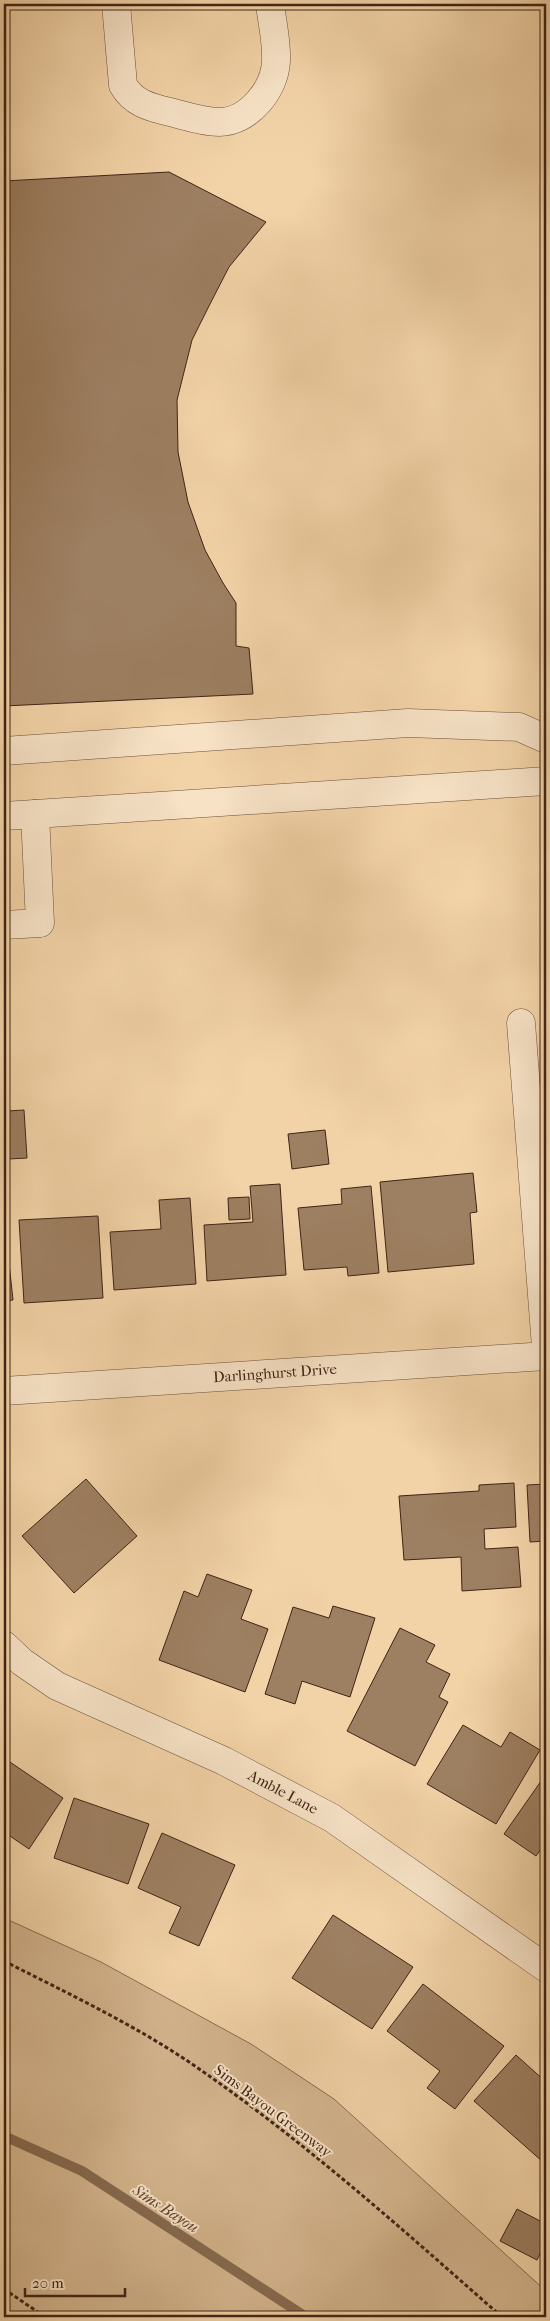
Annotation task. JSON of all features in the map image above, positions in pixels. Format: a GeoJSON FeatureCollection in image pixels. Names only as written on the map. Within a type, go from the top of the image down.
{"type":"FeatureCollection","features":[{"type":"Feature","properties":{"kind":"street"},"geometry":{"type":"LineString","coordinates":[[116,4],[123,85],[128,95],[144,105],[205,122],[221,122],[239,118],[251,109],[270,86],[276,61],[270,4]]}},
{"type":"Feature","properties":{"kind":"street"},"geometry":{"type":"LineString","coordinates":[[4,751],[408,723],[519,727],[546,739]]}},
{"type":"Feature","properties":{"kind":"street"},"geometry":{"type":"LineString","coordinates":[[4,816],[546,781]]}},
{"type":"Feature","properties":{"kind":"street"},"geometry":{"type":"LineString","coordinates":[[4,925],[40,923],[35,814]]}},
{"type":"Feature","properties":{"kind":"street"},"geometry":{"type":"LineString","coordinates":[[521,1023],[546,1347]]}},
{"type":"Feature","properties":{"kind":"street","name":"Darlinghurst Drive"},"geometry":{"type":"LineString","coordinates":[[4,1391],[546,1356]]}},
{"type":"Feature","properties":{"kind":"street","name":"Amble Lane"},"geometry":{"type":"LineString","coordinates":[[4,1645],[22,1662],[57,1686],[224,1761],[332,1818],[546,1968]]}},
{"type":"Feature","properties":{"kind":"path","name":"Sims Bayou Greenway"},"geometry":{"type":"LineString","coordinates":[[4,1961],[103,2012],[199,2069],[290,2135],[502,2317]]}},
{"type":"Feature","properties":{"kind":"path"},"geometry":{"type":"LineString","coordinates":[[4,2289],[44,2317]]}},
{"type":"Feature","properties":{"kind":"shaded area"},"geometry":{"type":"Polygon","coordinates":[[[4,1918],[101,1962],[251,2044],[334,2099],[546,2291],[546,2317],[4,2317],[4,1918]]]}},
{"type":"Feature","properties":{"kind":"building"},"geometry":{"type":"Polygon","coordinates":[[[169,172],[266,222],[229,267],[192,340],[177,400],[178,452],[188,502],[205,550],[236,603],[236,646],[249,648],[253,694],[4,706],[4,181],[169,172]]]}},
{"type":"Feature","properties":{"kind":"building"},"geometry":{"type":"Polygon","coordinates":[[[24,1110],[27,1158],[9,1159],[7,1111],[24,1110]]]}},
{"type":"Feature","properties":{"kind":"building"},"geometry":{"type":"Polygon","coordinates":[[[325,1130],[329,1164],[292,1169],[288,1134],[325,1130]]]}},
{"type":"Feature","properties":{"kind":"building"},"geometry":{"type":"Polygon","coordinates":[[[473,1173],[477,1212],[470,1213],[474,1264],[388,1272],[380,1182],[473,1173]]]}},
{"type":"Feature","properties":{"kind":"building"},"geometry":{"type":"Polygon","coordinates":[[[280,1184],[286,1275],[207,1281],[204,1225],[253,1222],[250,1186],[280,1184]]]}},
{"type":"Feature","properties":{"kind":"building"},"geometry":{"type":"Polygon","coordinates":[[[371,1186],[379,1273],[348,1276],[347,1267],[304,1270],[298,1208],[342,1204],[341,1189],[371,1186]]]}},
{"type":"Feature","properties":{"kind":"building"},"geometry":{"type":"Polygon","coordinates":[[[249,1197],[250,1219],[229,1220],[228,1198],[249,1197]]]}},
{"type":"Feature","properties":{"kind":"building"},"geometry":{"type":"Polygon","coordinates":[[[190,1198],[196,1284],[114,1290],[110,1232],[161,1229],[159,1200],[190,1198]]]}},
{"type":"Feature","properties":{"kind":"building"},"geometry":{"type":"Polygon","coordinates":[[[98,1216],[103,1298],[24,1303],[19,1220],[98,1216]]]}},
{"type":"Feature","properties":{"kind":"building"},"geometry":{"type":"Polygon","coordinates":[[[4,1235],[6,1235],[13,1300],[4,1301],[4,1235]]]}},
{"type":"Feature","properties":{"kind":"building"},"geometry":{"type":"Polygon","coordinates":[[[86,1479],[137,1536],[74,1593],[22,1536],[86,1479]]]}},
{"type":"Feature","properties":{"kind":"building"},"geometry":{"type":"Polygon","coordinates":[[[514,1483],[516,1527],[484,1529],[485,1549],[518,1547],[521,1587],[462,1591],[461,1557],[404,1560],[399,1496],[479,1491],[479,1485],[514,1483]]]}},
{"type":"Feature","properties":{"kind":"building"},"geometry":{"type":"Polygon","coordinates":[[[546,1484],[546,1541],[530,1542],[527,1485],[546,1484]]]}},
{"type":"Feature","properties":{"kind":"building"},"geometry":{"type":"Polygon","coordinates":[[[207,1574],[252,1590],[241,1619],[268,1629],[245,1692],[159,1660],[184,1591],[198,1597],[207,1574]]]}},
{"type":"Feature","properties":{"kind":"building"},"geometry":{"type":"Polygon","coordinates":[[[333,1606],[375,1618],[350,1697],[302,1681],[295,1704],[265,1694],[293,1607],[329,1618],[333,1606]]]}},
{"type":"Feature","properties":{"kind":"building"},"geometry":{"type":"Polygon","coordinates":[[[400,1628],[435,1645],[426,1662],[450,1674],[439,1697],[448,1702],[415,1766],[347,1731],[400,1628]]]}},
{"type":"Feature","properties":{"kind":"building"},"geometry":{"type":"Polygon","coordinates":[[[463,1725],[501,1747],[510,1732],[540,1750],[496,1824],[427,1784],[463,1725]]]}},
{"type":"Feature","properties":{"kind":"building"},"geometry":{"type":"Polygon","coordinates":[[[4,1758],[63,1798],[29,1849],[4,1832],[4,1758]]]}},
{"type":"Feature","properties":{"kind":"building"},"geometry":{"type":"Polygon","coordinates":[[[546,1774],[546,1842],[536,1856],[504,1834],[546,1774]]]}},
{"type":"Feature","properties":{"kind":"building"},"geometry":{"type":"Polygon","coordinates":[[[74,1798],[149,1824],[128,1884],[54,1858],[74,1798]]]}},
{"type":"Feature","properties":{"kind":"building"},"geometry":{"type":"Polygon","coordinates":[[[162,1833],[235,1865],[199,1946],[169,1933],[181,1907],[138,1888],[162,1833]]]}},
{"type":"Feature","properties":{"kind":"building"},"geometry":{"type":"Polygon","coordinates":[[[333,1915],[413,1967],[372,2029],[292,1978],[333,1915]]]}},
{"type":"Feature","properties":{"kind":"building"},"geometry":{"type":"Polygon","coordinates":[[[423,1984],[504,2046],[455,2109],[427,2088],[440,2071],[387,2031],[423,1984]]]}},
{"type":"Feature","properties":{"kind":"building"},"geometry":{"type":"Polygon","coordinates":[[[516,2055],[546,2082],[546,2159],[543,2162],[474,2101],[516,2055]]]}},
{"type":"Feature","properties":{"kind":"building"},"geometry":{"type":"Polygon","coordinates":[[[517,2209],[542,2222],[546,2214],[546,2242],[537,2260],[500,2241],[517,2209]]]}},
{"type":"Feature","properties":{"kind":"waterway","name":"Sims Bayou"},"geometry":{"type":"LineString","coordinates":[[4,2136],[82,2171],[306,2317]]}}]}
